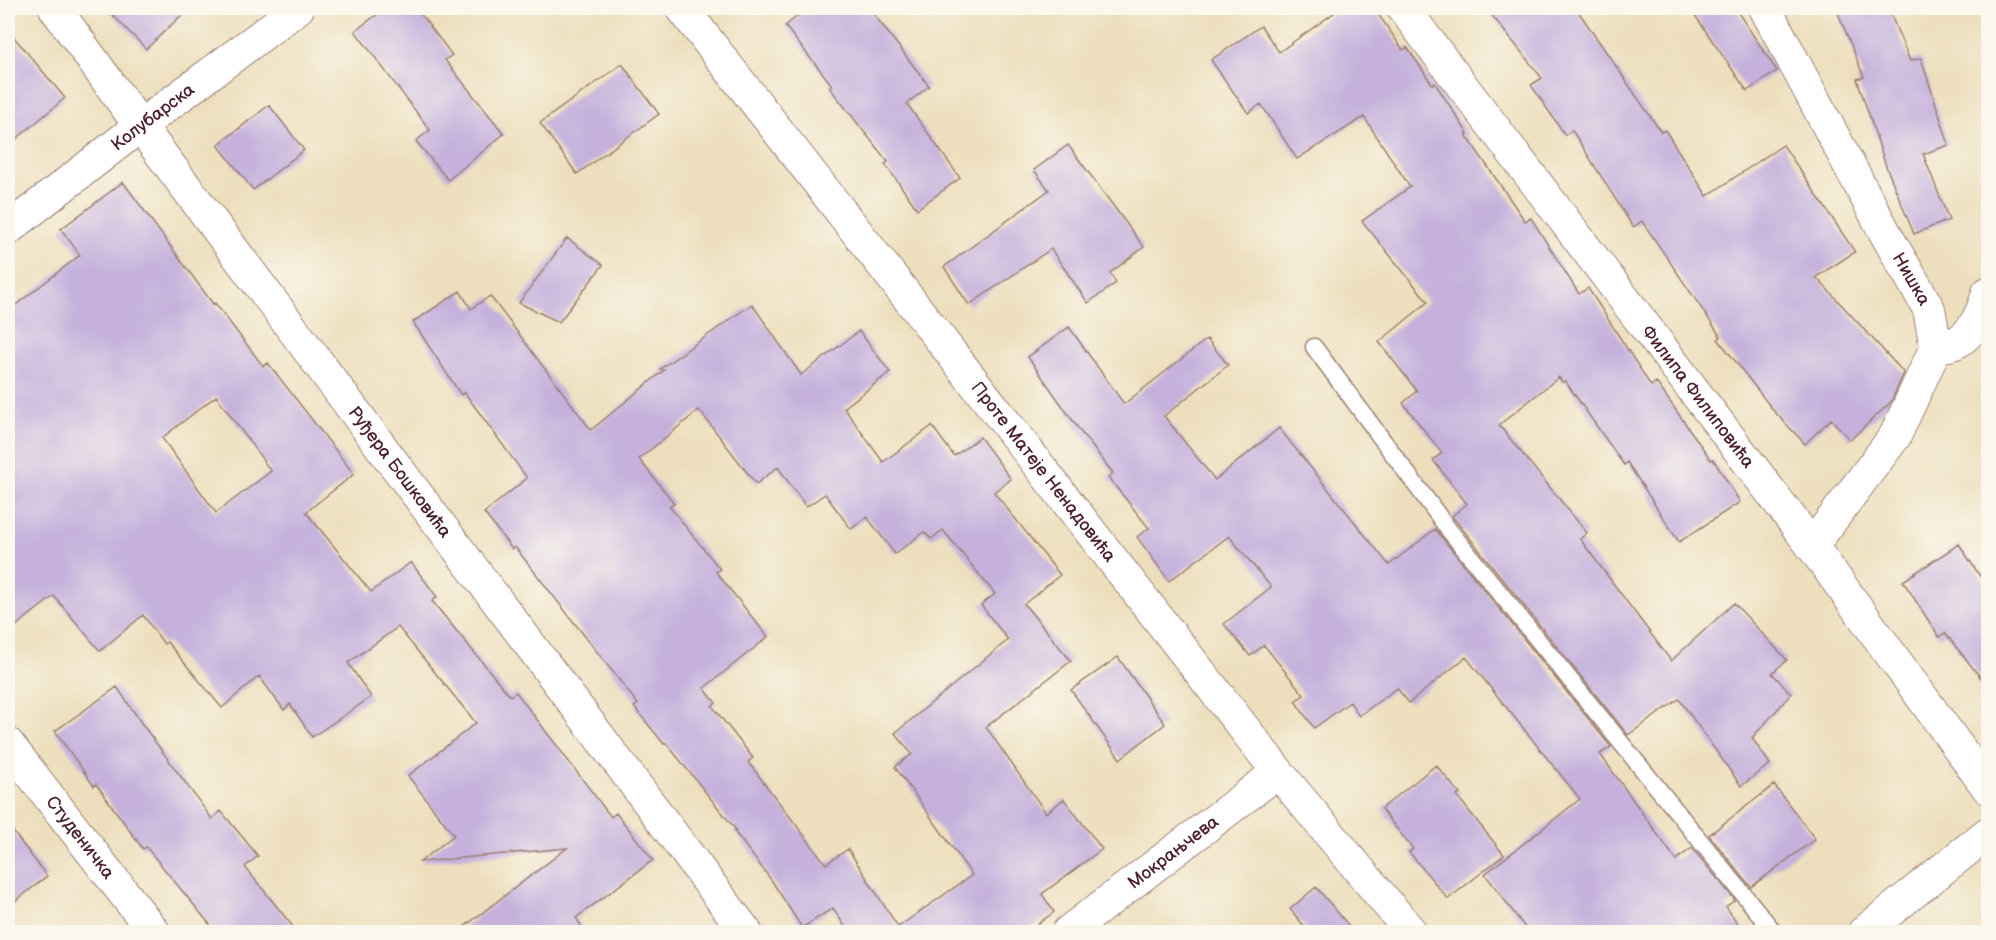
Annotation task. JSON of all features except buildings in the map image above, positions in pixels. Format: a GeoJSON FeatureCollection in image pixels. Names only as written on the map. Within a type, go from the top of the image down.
{"type":"FeatureCollection","features":[{"type":"Feature","properties":{"kind":"street","name":"Руђера Бошковића"},"geometry":{"type":"LineString","coordinates":[[55,8],[140,126],[746,933]]}},
{"type":"Feature","properties":{"kind":"street","name":"Колубарска"},"geometry":{"type":"LineString","coordinates":[[8,229],[140,126],[298,8]]}},
{"type":"Feature","properties":{"kind":"street","name":"Проте Матеје Ненадовића"},"geometry":{"type":"LineString","coordinates":[[682,8],[1278,772],[1411,933]]}},
{"type":"Feature","properties":{"kind":"street","name":"Филипа Филиповића"},"geometry":{"type":"LineString","coordinates":[[1403,8],[1812,546],[1989,789]]}},
{"type":"Feature","properties":{"kind":"street","name":"Нишка"},"geometry":{"type":"LineString","coordinates":[[1765,8],[1888,238],[1929,309],[1936,347]]}},
{"type":"Feature","properties":{"kind":"street"},"geometry":{"type":"LineString","coordinates":[[1812,546],[1895,436],[1936,347],[1955,343],[1969,332],[1989,293]]}},
{"type":"Feature","properties":{"kind":"street","name":"Студеничка"},"geometry":{"type":"LineString","coordinates":[[8,744],[154,933]]}},
{"type":"Feature","properties":{"kind":"street","name":"Мокрањчева"},"geometry":{"type":"LineString","coordinates":[[1068,933],[1278,772]]}},
{"type":"Feature","properties":{"kind":"street"},"geometry":{"type":"LineString","coordinates":[[1864,933],[1989,833]]}},
{"type":"Feature","properties":{"kind":"lane"},"geometry":{"type":"LineString","coordinates":[[1314,347],[1449,530],[1774,933]]}}]}
